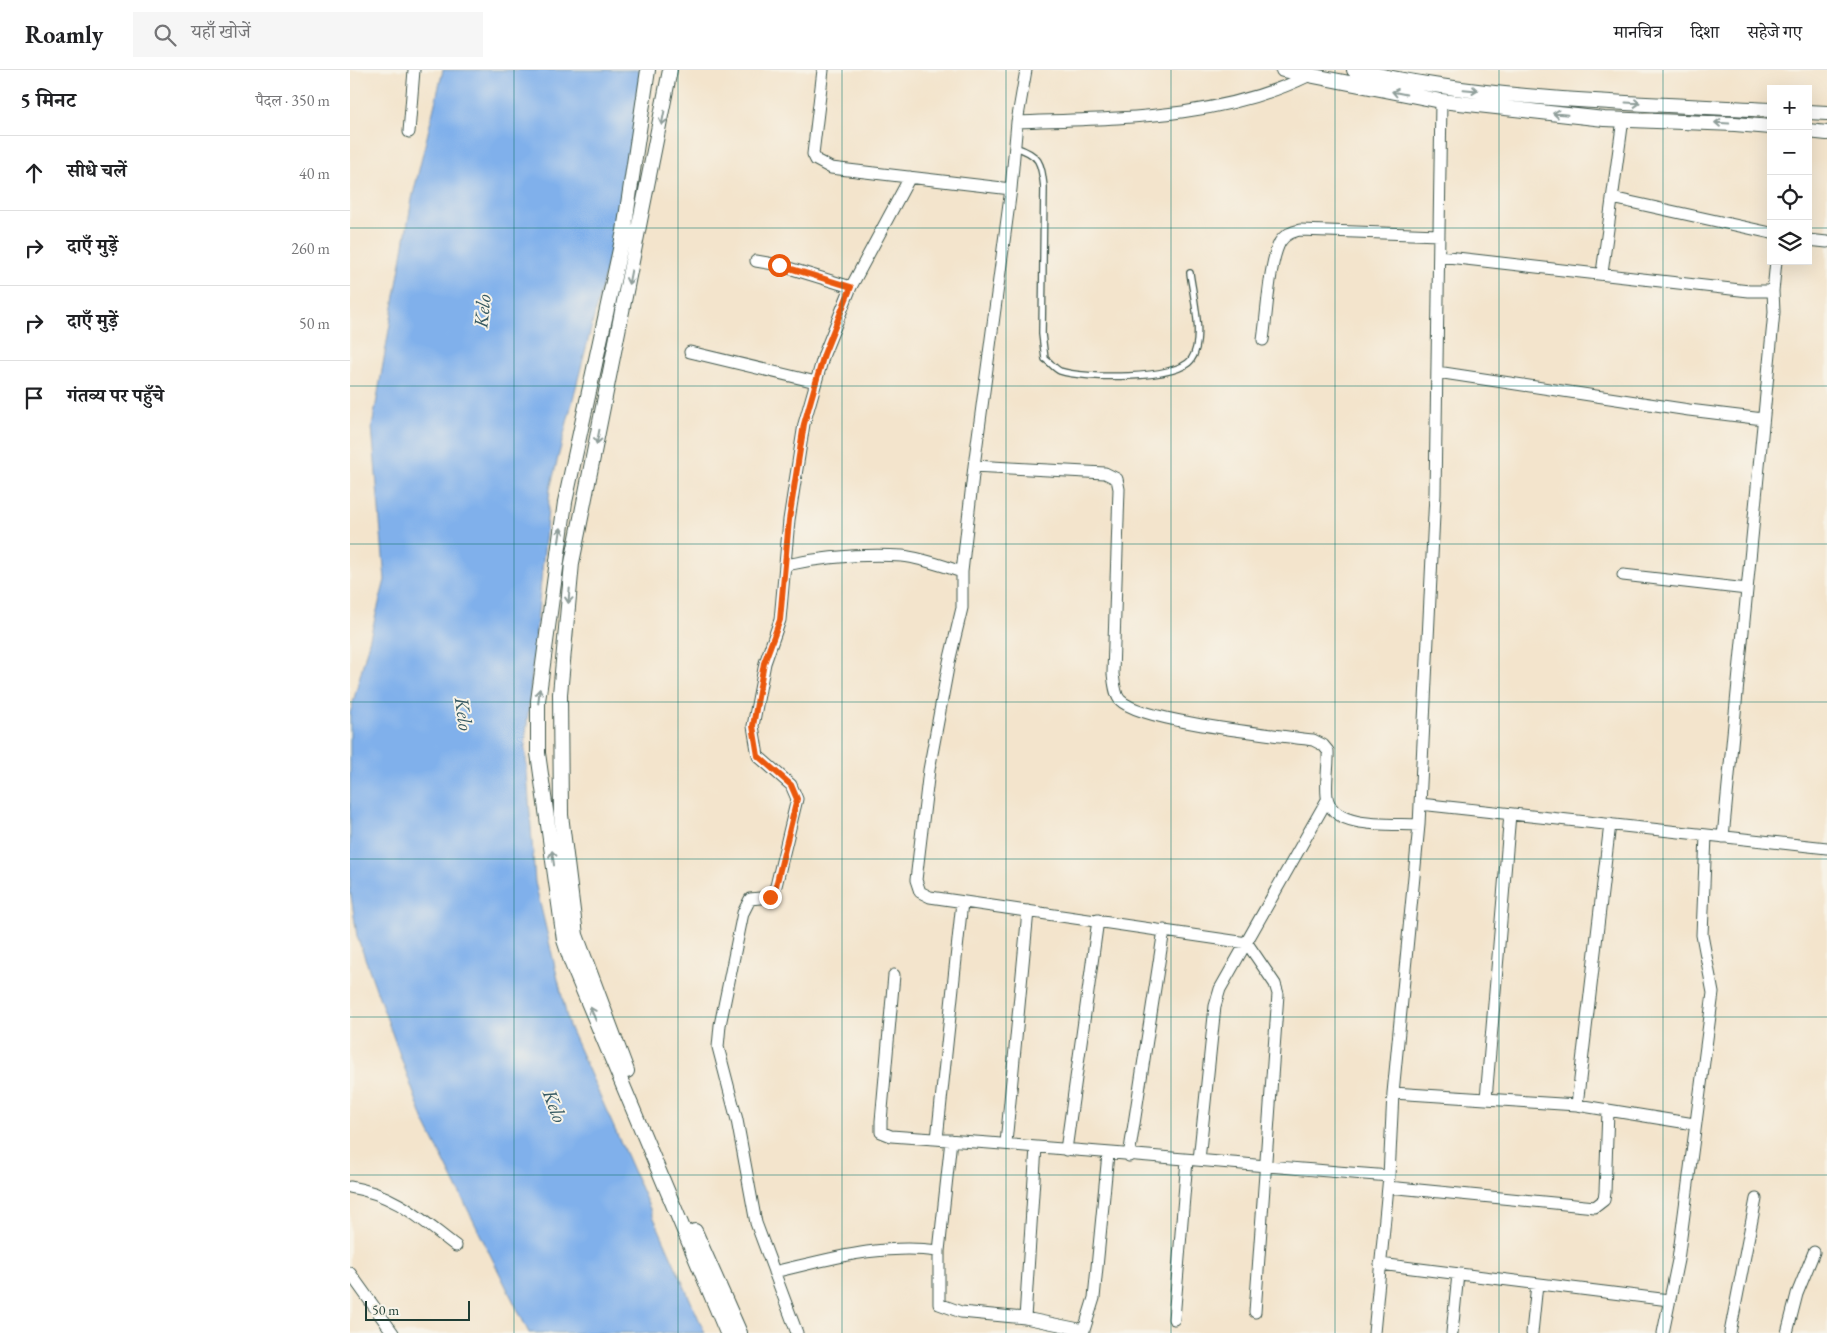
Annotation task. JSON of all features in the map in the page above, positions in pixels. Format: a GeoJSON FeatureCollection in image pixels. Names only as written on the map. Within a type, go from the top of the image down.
{"type":"FeatureCollection","features":[{"type":"Feature","properties":{"kind":"street"},"geometry":{"type":"LineString","coordinates":[[409,132],[414,70]]}},
{"type":"Feature","properties":{"kind":"street"},"geometry":{"type":"LineString","coordinates":[[648,70],[624,231],[564,502],[538,701],[538,753],[564,940],[572,964],[727,1333]]}},
{"type":"Feature","properties":{"kind":"street"},"geometry":{"type":"LineString","coordinates":[[670,70],[667,98],[572,563],[560,694],[561,815],[576,935],[647,1125],[740,1333]]}},
{"type":"Feature","properties":{"kind":"street"},"geometry":{"type":"LineString","coordinates":[[824,70],[814,154],[816,160],[831,168],[1012,189]]}},
{"type":"Feature","properties":{"kind":"street"},"geometry":{"type":"LineString","coordinates":[[1026,70],[1017,122],[1012,189],[974,466],[962,572],[962,608],[948,662],[929,770],[916,880],[920,892],[930,897],[1247,943],[1275,984],[1278,994],[1255,1312]]}},
{"type":"Feature","properties":{"kind":"street"},"geometry":{"type":"LineString","coordinates":[[1283,70],[1441,102],[1623,119],[1767,128]]}},
{"type":"Feature","properties":{"kind":"street"},"geometry":{"type":"LineString","coordinates":[[1354,70],[1401,75],[1441,88],[1625,103],[1767,110]]}},
{"type":"Feature","properties":{"kind":"street"},"geometry":{"type":"LineString","coordinates":[[1017,122],[1123,118],[1189,111],[1247,100],[1278,91],[1308,76]]}},
{"type":"Feature","properties":{"kind":"street"},"geometry":{"type":"LineString","coordinates":[[1374,1333],[1388,1182],[1393,1093],[1419,825],[1435,494],[1441,102]]}},
{"type":"Feature","properties":{"kind":"street"},"geometry":{"type":"LineString","coordinates":[[1812,112],[1827,113]]}},
{"type":"Feature","properties":{"kind":"street"},"geometry":{"type":"LineString","coordinates":[[1602,273],[1623,119]]}},
{"type":"Feature","properties":{"kind":"street"},"geometry":{"type":"LineString","coordinates":[[1812,131],[1827,133]]}},
{"type":"Feature","properties":{"kind":"street"},"geometry":{"type":"LineString","coordinates":[[797,1333],[756,1223],[736,1120],[718,1047],[722,1016],[743,912],[750,899],[770,897],[773,891],[797,804],[791,785],[758,756],[753,726],[764,663],[780,620],[789,520],[804,424],[824,354],[851,287],[910,177]]}},
{"type":"Feature","properties":{"kind":"street"},"geometry":{"type":"LineString","coordinates":[[1612,198],[1767,232]]}},
{"type":"Feature","properties":{"kind":"street"},"geometry":{"type":"LineString","coordinates":[[1263,340],[1275,256],[1280,241],[1288,234],[1300,230],[1439,235]]}},
{"type":"Feature","properties":{"kind":"street"},"geometry":{"type":"LineString","coordinates":[[1812,240],[1827,242]]}},
{"type":"Feature","properties":{"kind":"street"},"geometry":{"type":"LineString","coordinates":[[1439,256],[1749,291],[1773,291]]}},
{"type":"Feature","properties":{"kind":"street"},"geometry":{"type":"LineString","coordinates":[[756,261],[779,265],[851,287]]}},
{"type":"Feature","properties":{"kind":"street"},"geometry":{"type":"LineString","coordinates":[[1723,837],[1774,312],[1773,291],[1776,265]]}},
{"type":"Feature","properties":{"kind":"street"},"geometry":{"type":"LineString","coordinates":[[690,352],[816,382]]}},
{"type":"Feature","properties":{"kind":"street"},"geometry":{"type":"LineString","coordinates":[[1437,372],[1763,419]]}},
{"type":"Feature","properties":{"kind":"street"},"geometry":{"type":"LineString","coordinates":[[974,466],[1105,473],[1117,479],[1119,489],[1113,674],[1118,698],[1131,709],[1164,718],[1313,740],[1323,745],[1328,751],[1327,800],[1333,812],[1347,821],[1419,825]]}},
{"type":"Feature","properties":{"kind":"street"},"geometry":{"type":"LineString","coordinates":[[786,565],[813,559],[903,556],[936,563],[962,572]]}},
{"type":"Feature","properties":{"kind":"street"},"geometry":{"type":"LineString","coordinates":[[1622,574],[1747,588]]}},
{"type":"Feature","properties":{"kind":"street"},"geometry":{"type":"LineString","coordinates":[[1199,1160],[1215,1006],[1220,989],[1327,800]]}},
{"type":"Feature","properties":{"kind":"street"},"geometry":{"type":"LineString","coordinates":[[1420,804],[1827,848]]}},
{"type":"Feature","properties":{"kind":"street"},"geometry":{"type":"LineString","coordinates":[[1486,1099],[1510,814]]}},
{"type":"Feature","properties":{"kind":"street"},"geometry":{"type":"LineString","coordinates":[[1577,1105],[1610,824]]}},
{"type":"Feature","properties":{"kind":"street"},"geometry":{"type":"LineString","coordinates":[[1663,1333],[1678,1260],[1694,1124],[1713,993],[1702,935],[1706,835]]}},
{"type":"Feature","properties":{"kind":"street"},"geometry":{"type":"LineString","coordinates":[[938,1139],[962,902]]}},
{"type":"Feature","properties":{"kind":"street"},"geometry":{"type":"LineString","coordinates":[[1006,1144],[1028,911]]}},
{"type":"Feature","properties":{"kind":"street"},"geometry":{"type":"LineString","coordinates":[[1066,1150],[1098,920]]}},
{"type":"Feature","properties":{"kind":"street"},"geometry":{"type":"LineString","coordinates":[[1129,1156],[1164,930]]}},
{"type":"Feature","properties":{"kind":"street"},"geometry":{"type":"LineString","coordinates":[[894,975],[881,1132],[891,1136],[1266,1166],[1595,1207],[1604,1200],[1608,1112]]}},
{"type":"Feature","properties":{"kind":"street"},"geometry":{"type":"LineString","coordinates":[[1393,1093],[1577,1105],[1608,1112],[1694,1124]]}},
{"type":"Feature","properties":{"kind":"street"},"geometry":{"type":"LineString","coordinates":[[951,1140],[939,1252],[939,1304],[961,1312],[1025,1318],[1084,1332],[1094,1298],[1108,1154]]}},
{"type":"Feature","properties":{"kind":"street"},"geometry":{"type":"LineString","coordinates":[[1025,1318],[1036,1147]]}},
{"type":"Feature","properties":{"kind":"street"},"geometry":{"type":"LineString","coordinates":[[1174,1319],[1187,1160]]}},
{"type":"Feature","properties":{"kind":"street"},"geometry":{"type":"LineString","coordinates":[[350,1187],[397,1201],[456,1246]]}},
{"type":"Feature","properties":{"kind":"street"},"geometry":{"type":"LineString","coordinates":[[1730,1333],[1756,1199]]}},
{"type":"Feature","properties":{"kind":"street"},"geometry":{"type":"LineString","coordinates":[[774,1272],[866,1251],[912,1247],[939,1252]]}},
{"type":"Feature","properties":{"kind":"street"},"geometry":{"type":"LineString","coordinates":[[1788,1333],[1797,1294],[1814,1252]]}},
{"type":"Feature","properties":{"kind":"street"},"geometry":{"type":"LineString","coordinates":[[1380,1264],[1669,1300]]}},
{"type":"Feature","properties":{"kind":"street"},"geometry":{"type":"LineString","coordinates":[[350,1273],[394,1333]]}},
{"type":"Feature","properties":{"kind":"street"},"geometry":{"type":"LineString","coordinates":[[1452,1333],[1458,1274]]}},
{"type":"Feature","properties":{"kind":"street"},"geometry":{"type":"LineString","coordinates":[[1532,1333],[1537,1284]]}},
{"type":"Feature","properties":{"kind":"lane"},"geometry":{"type":"LineString","coordinates":[[1015,147],[1028,152],[1041,164],[1044,187],[1042,334],[1045,359],[1060,371],[1120,378],[1177,370],[1191,360],[1198,337],[1190,273]]}},
{"type":"Feature","properties":{"kind":"water","name":"Kelo"},"geometry":{"type":"Polygon","coordinates":[[[443,70],[646,70],[633,164],[550,489],[525,745],[535,882],[569,1026],[705,1333],[529,1333],[423,1119],[357,936],[350,889],[350,714],[385,580],[372,427],[412,199],[443,70]]]}},
{"type":"Feature","properties":{"kind":"route"},"geometry":{"type":"LineString","coordinates":[[770,897],[776,886],[797,799],[791,785],[758,756],[753,726],[764,663],[780,620],[784,597],[789,520],[804,424],[824,354],[851,287],[779,265]]}}]}
